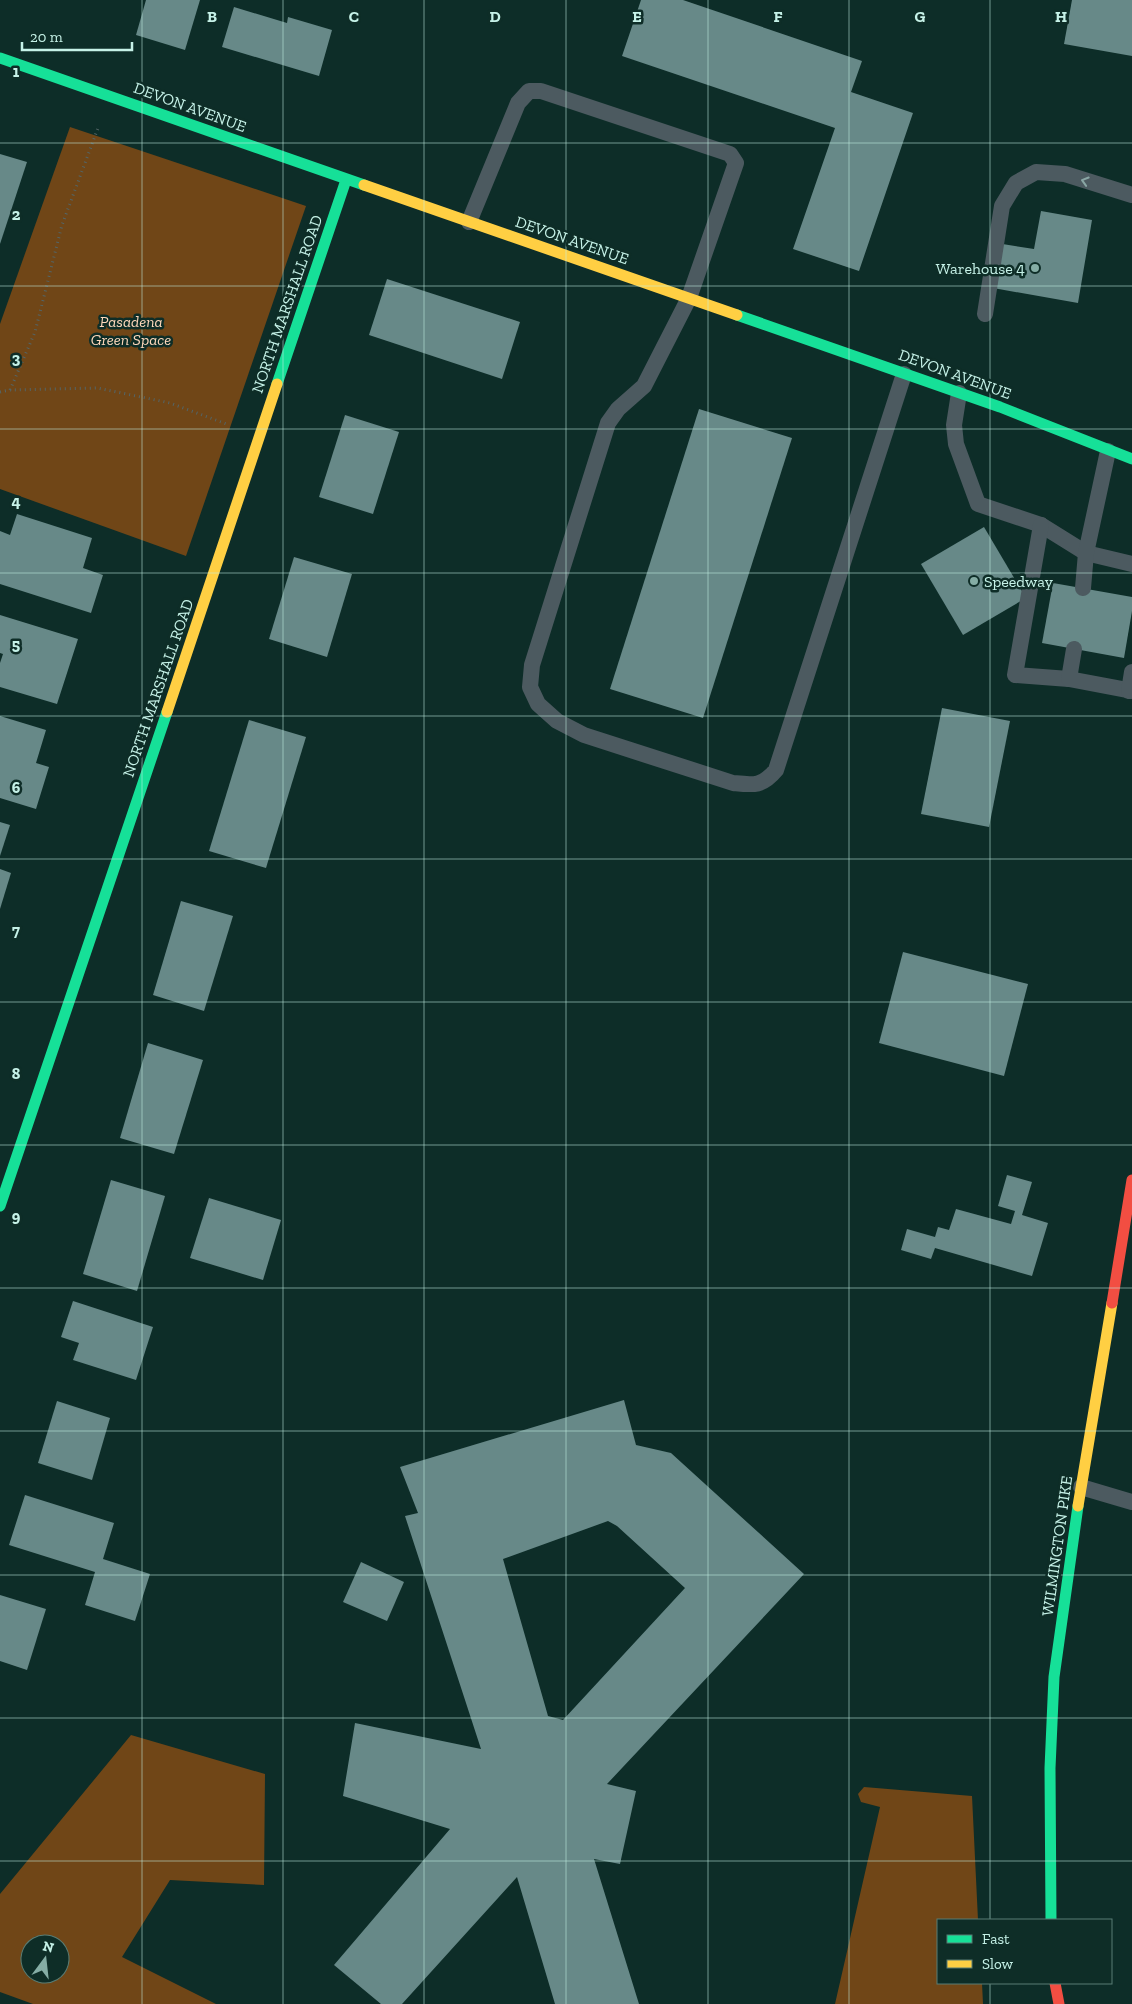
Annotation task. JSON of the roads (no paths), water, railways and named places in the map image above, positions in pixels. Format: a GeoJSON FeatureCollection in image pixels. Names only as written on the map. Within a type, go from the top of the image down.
{"type":"FeatureCollection","features":[{"type":"Feature","properties":{"kind":"street","name":"DEVON AVENUE"},"geometry":{"type":"LineString","coordinates":[[0,58],[1000,407],[1132,459]]}},
{"type":"Feature","properties":{"kind":"street","name":"NORTH MARSHALL ROAD"},"geometry":{"type":"LineString","coordinates":[[0,1206],[346,180]]}},
{"type":"Feature","properties":{"kind":"street","name":"WILMINGTON PIKE"},"geometry":{"type":"LineString","coordinates":[[1051,1919],[1050,1768],[1054,1677],[1081,1487],[1132,1180]]}},
{"type":"Feature","properties":{"kind":"street"},"geometry":{"type":"LineString","coordinates":[[1055,1984],[1059,2004]]}},
{"type":"Feature","properties":{"kind":"lane"},"geometry":{"type":"LineString","coordinates":[[469,222],[518,103],[528,91],[541,91],[730,154],[736,163],[689,298],[644,386],[618,409],[608,423],[532,665],[530,687],[538,704],[557,721],[584,735],[733,783],[752,785],[766,782],[776,770],[904,374]]}},
{"type":"Feature","properties":{"kind":"lane"},"geometry":{"type":"LineString","coordinates":[[986,314],[1002,206],[1016,183],[1036,172],[1066,174],[1132,195]]}},
{"type":"Feature","properties":{"kind":"lane"},"geometry":{"type":"LineString","coordinates":[[959,393],[954,425],[956,444],[978,504],[1040,525],[1086,553],[1132,564]]}},
{"type":"Feature","properties":{"kind":"lane"},"geometry":{"type":"LineString","coordinates":[[1083,588],[1086,553],[1108,451]]}},
{"type":"Feature","properties":{"kind":"lane"},"geometry":{"type":"LineString","coordinates":[[1040,525],[1016,675],[1069,679],[1130,691],[1132,672]]}},
{"type":"Feature","properties":{"kind":"lane"},"geometry":{"type":"LineString","coordinates":[[1069,679],[1074,649]]}},
{"type":"Feature","properties":{"kind":"lane"},"geometry":{"type":"LineString","coordinates":[[1081,1487],[1132,1502]]}},
{"type":"Feature","properties":{"kind":"place","name":"Warehouse 4"},"geometry":{"type":"Point","coordinates":[1035,268]}},
{"type":"Feature","properties":{"kind":"place","name":"Speedway"},"geometry":{"type":"Point","coordinates":[974,581]}},
{"type":"Feature","properties":{"kind":"park label","name":"Pasadena Green Space"},"geometry":{"type":"Point","coordinates":[131,330]}}]}
